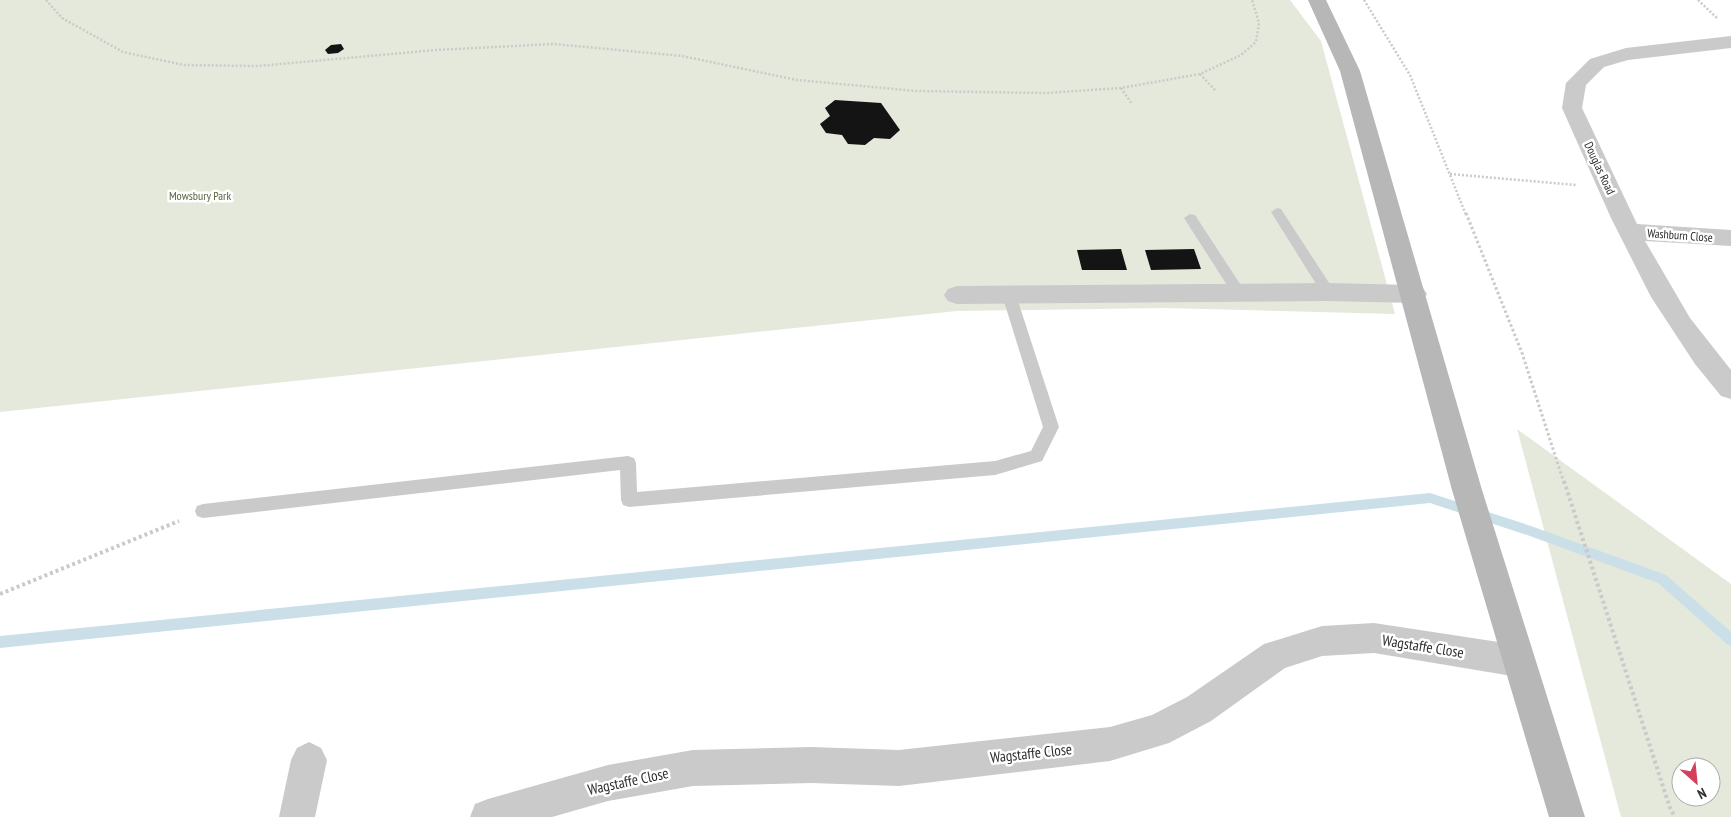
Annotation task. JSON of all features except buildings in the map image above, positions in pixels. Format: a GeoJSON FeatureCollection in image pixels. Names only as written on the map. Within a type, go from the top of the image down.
{"type":"FeatureCollection","features":[{"type":"Feature","properties":{"kind":"main road"},"geometry":{"type":"LineString","coordinates":[[1317,0],[1350,71],[1414,294],[1467,490],[1567,817]]}},
{"type":"Feature","properties":{"kind":"street","name":"Douglas Road"},"geometry":{"type":"LineString","coordinates":[[1728,33],[1626,54],[1597,63],[1576,83],[1572,108],[1630,232],[1666,303],[1693,345],[1731,388]]}},
{"type":"Feature","properties":{"kind":"street","name":"Washburn Close"},"geometry":{"type":"LineString","coordinates":[[1630,232],[1731,238]]}},
{"type":"Feature","properties":{"kind":"street"},"geometry":{"type":"LineString","coordinates":[[957,295],[1328,292],[1414,294]]}},
{"type":"Feature","properties":{"kind":"street","name":"Wagstaffe Close"},"geometry":{"type":"LineString","coordinates":[[488,817],[520,812],[608,783],[693,768],[811,765],[900,768],[1110,744],[1156,731],[1199,709],[1276,655],[1322,641],[1374,638],[1518,661]]}},
{"type":"Feature","properties":{"kind":"street"},"geometry":{"type":"LineString","coordinates":[[297,817],[309,760]]}},
{"type":"Feature","properties":{"kind":"lane"},"geometry":{"type":"LineString","coordinates":[[1277,212],[1328,292]]}},
{"type":"Feature","properties":{"kind":"lane"},"geometry":{"type":"LineString","coordinates":[[1190,218],[1239,293]]}},
{"type":"Feature","properties":{"kind":"lane"},"geometry":{"type":"LineString","coordinates":[[203,511],[628,463],[629,500],[995,468],[1036,456],[1050,427],[1009,295]]}},
{"type":"Feature","properties":{"kind":"path"},"geometry":{"type":"LineString","coordinates":[[46,0],[62,18],[123,52],[184,65],[258,66],[436,50],[554,44],[682,56],[797,80],[916,91],[1046,94],[1121,88],[1200,74],[1241,55],[1256,42],[1259,23],[1252,0]]}},
{"type":"Feature","properties":{"kind":"path"},"geometry":{"type":"LineString","coordinates":[[1364,0],[1410,75],[1522,353],[1670,808],[1675,817]]}},
{"type":"Feature","properties":{"kind":"path"},"geometry":{"type":"LineString","coordinates":[[1698,0],[1728,33]]}},
{"type":"Feature","properties":{"kind":"path"},"geometry":{"type":"LineString","coordinates":[[1200,74],[1216,91]]}},
{"type":"Feature","properties":{"kind":"path"},"geometry":{"type":"LineString","coordinates":[[1121,88],[1132,104]]}},
{"type":"Feature","properties":{"kind":"path"},"geometry":{"type":"LineString","coordinates":[[1450,174],[1609,187]]}},
{"type":"Feature","properties":{"kind":"path"},"geometry":{"type":"LineString","coordinates":[[0,594],[203,511]]}},
{"type":"Feature","properties":{"kind":"green space","name":"Mowsbury Park"},"geometry":{"type":"Polygon","coordinates":[[[0,0],[1290,0],[1321,41],[1395,314],[1164,308],[957,311],[0,412],[0,0]]]}},
{"type":"Feature","properties":{"kind":"green space"},"geometry":{"type":"Polygon","coordinates":[[[1517,429],[1731,584],[1731,817],[1621,817],[1517,429]]]}},
{"type":"Feature","properties":{"kind":"waterway"},"geometry":{"type":"LineString","coordinates":[[0,642],[1430,498],[1531,531],[1662,579],[1731,640]]}}]}
